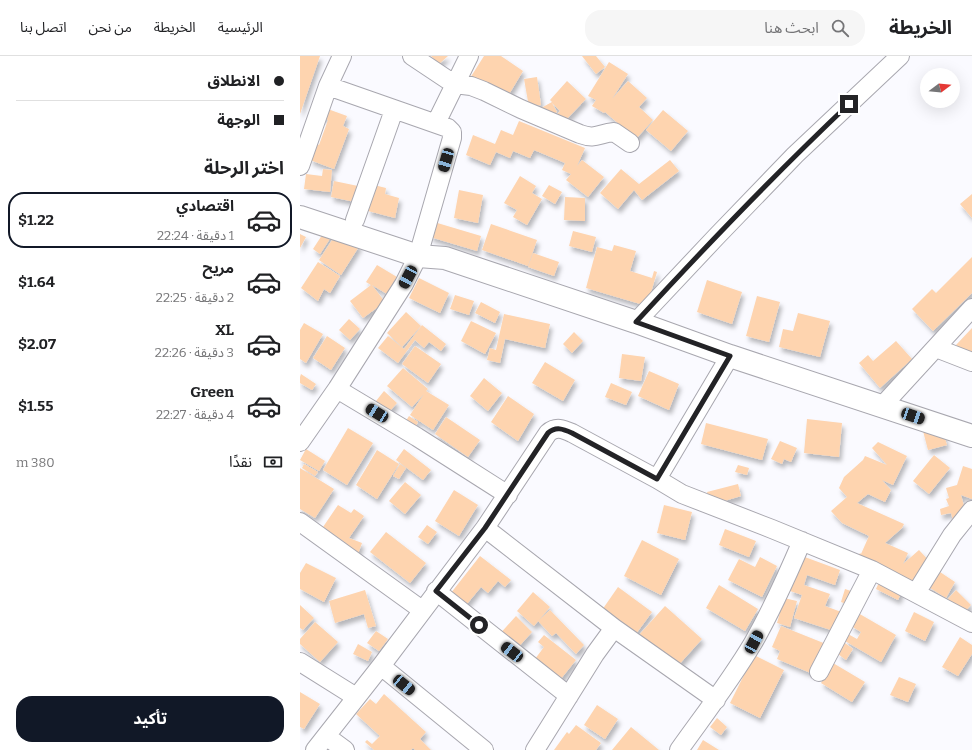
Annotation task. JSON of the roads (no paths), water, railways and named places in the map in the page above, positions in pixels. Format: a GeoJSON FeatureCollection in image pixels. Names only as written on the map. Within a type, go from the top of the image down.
{"type":"FeatureCollection","features":[{"type":"Feature","properties":{"kind":"main road"},"geometry":{"type":"LineString","coordinates":[[300,202],[355,220],[420,249],[445,258],[636,322],[730,356],[972,436]]}},
{"type":"Feature","properties":{"kind":"main road"},"geometry":{"type":"LineString","coordinates":[[300,217],[420,249]]}},
{"type":"Feature","properties":{"kind":"street"},"geometry":{"type":"LineString","coordinates":[[300,166],[328,86],[342,56]]}},
{"type":"Feature","properties":{"kind":"street"},"geometry":{"type":"LineString","coordinates":[[412,56],[454,84],[471,86],[484,91],[588,138],[614,132],[630,143]]}},
{"type":"Feature","properties":{"kind":"street"},"geometry":{"type":"LineString","coordinates":[[436,123],[469,56]]}},
{"type":"Feature","properties":{"kind":"street"},"geometry":{"type":"LineString","coordinates":[[636,322],[795,155],[900,56]]}},
{"type":"Feature","properties":{"kind":"street"},"geometry":{"type":"LineString","coordinates":[[300,442],[337,389],[404,284],[420,249],[452,138],[452,132],[448,128],[328,86]]}},
{"type":"Feature","properties":{"kind":"street"},"geometry":{"type":"LineString","coordinates":[[355,220],[394,110]]}},
{"type":"Feature","properties":{"kind":"street"},"geometry":{"type":"LineString","coordinates":[[883,406],[972,308]]}},
{"type":"Feature","properties":{"kind":"street"},"geometry":{"type":"LineString","coordinates":[[936,348],[972,362]]}},
{"type":"Feature","properties":{"kind":"street"},"geometry":{"type":"LineString","coordinates":[[657,479],[730,356]]}},
{"type":"Feature","properties":{"kind":"street"},"geometry":{"type":"LineString","coordinates":[[337,389],[417,437],[508,495]]}},
{"type":"Feature","properties":{"kind":"street"},"geometry":{"type":"LineString","coordinates":[[315,750],[381,666],[436,591],[485,528],[552,429],[558,428],[572,433],[682,494],[872,570],[972,623]]}},
{"type":"Feature","properties":{"kind":"street"},"geometry":{"type":"LineString","coordinates":[[916,592],[952,535],[972,510]]}},
{"type":"Feature","properties":{"kind":"street"},"geometry":{"type":"LineString","coordinates":[[300,522],[422,610]]}},
{"type":"Feature","properties":{"kind":"street"},"geometry":{"type":"LineString","coordinates":[[485,528],[614,628],[716,700]]}},
{"type":"Feature","properties":{"kind":"street"},"geometry":{"type":"LineString","coordinates":[[679,750],[716,700],[754,642],[778,595],[802,541]]}},
{"type":"Feature","properties":{"kind":"street"},"geometry":{"type":"LineString","coordinates":[[819,672],[872,570]]}},
{"type":"Feature","properties":{"kind":"street"},"geometry":{"type":"LineString","coordinates":[[436,591],[569,696]]}},
{"type":"Feature","properties":{"kind":"street"},"geometry":{"type":"LineString","coordinates":[[535,750],[595,654],[614,628]]}},
{"type":"Feature","properties":{"kind":"street"},"geometry":{"type":"LineString","coordinates":[[300,662],[356,697]]}},
{"type":"Feature","properties":{"kind":"street"},"geometry":{"type":"LineString","coordinates":[[381,666],[484,750]]}},
{"type":"Feature","properties":{"kind":"street"},"geometry":{"type":"LineString","coordinates":[[326,736],[345,750]]}}]}
